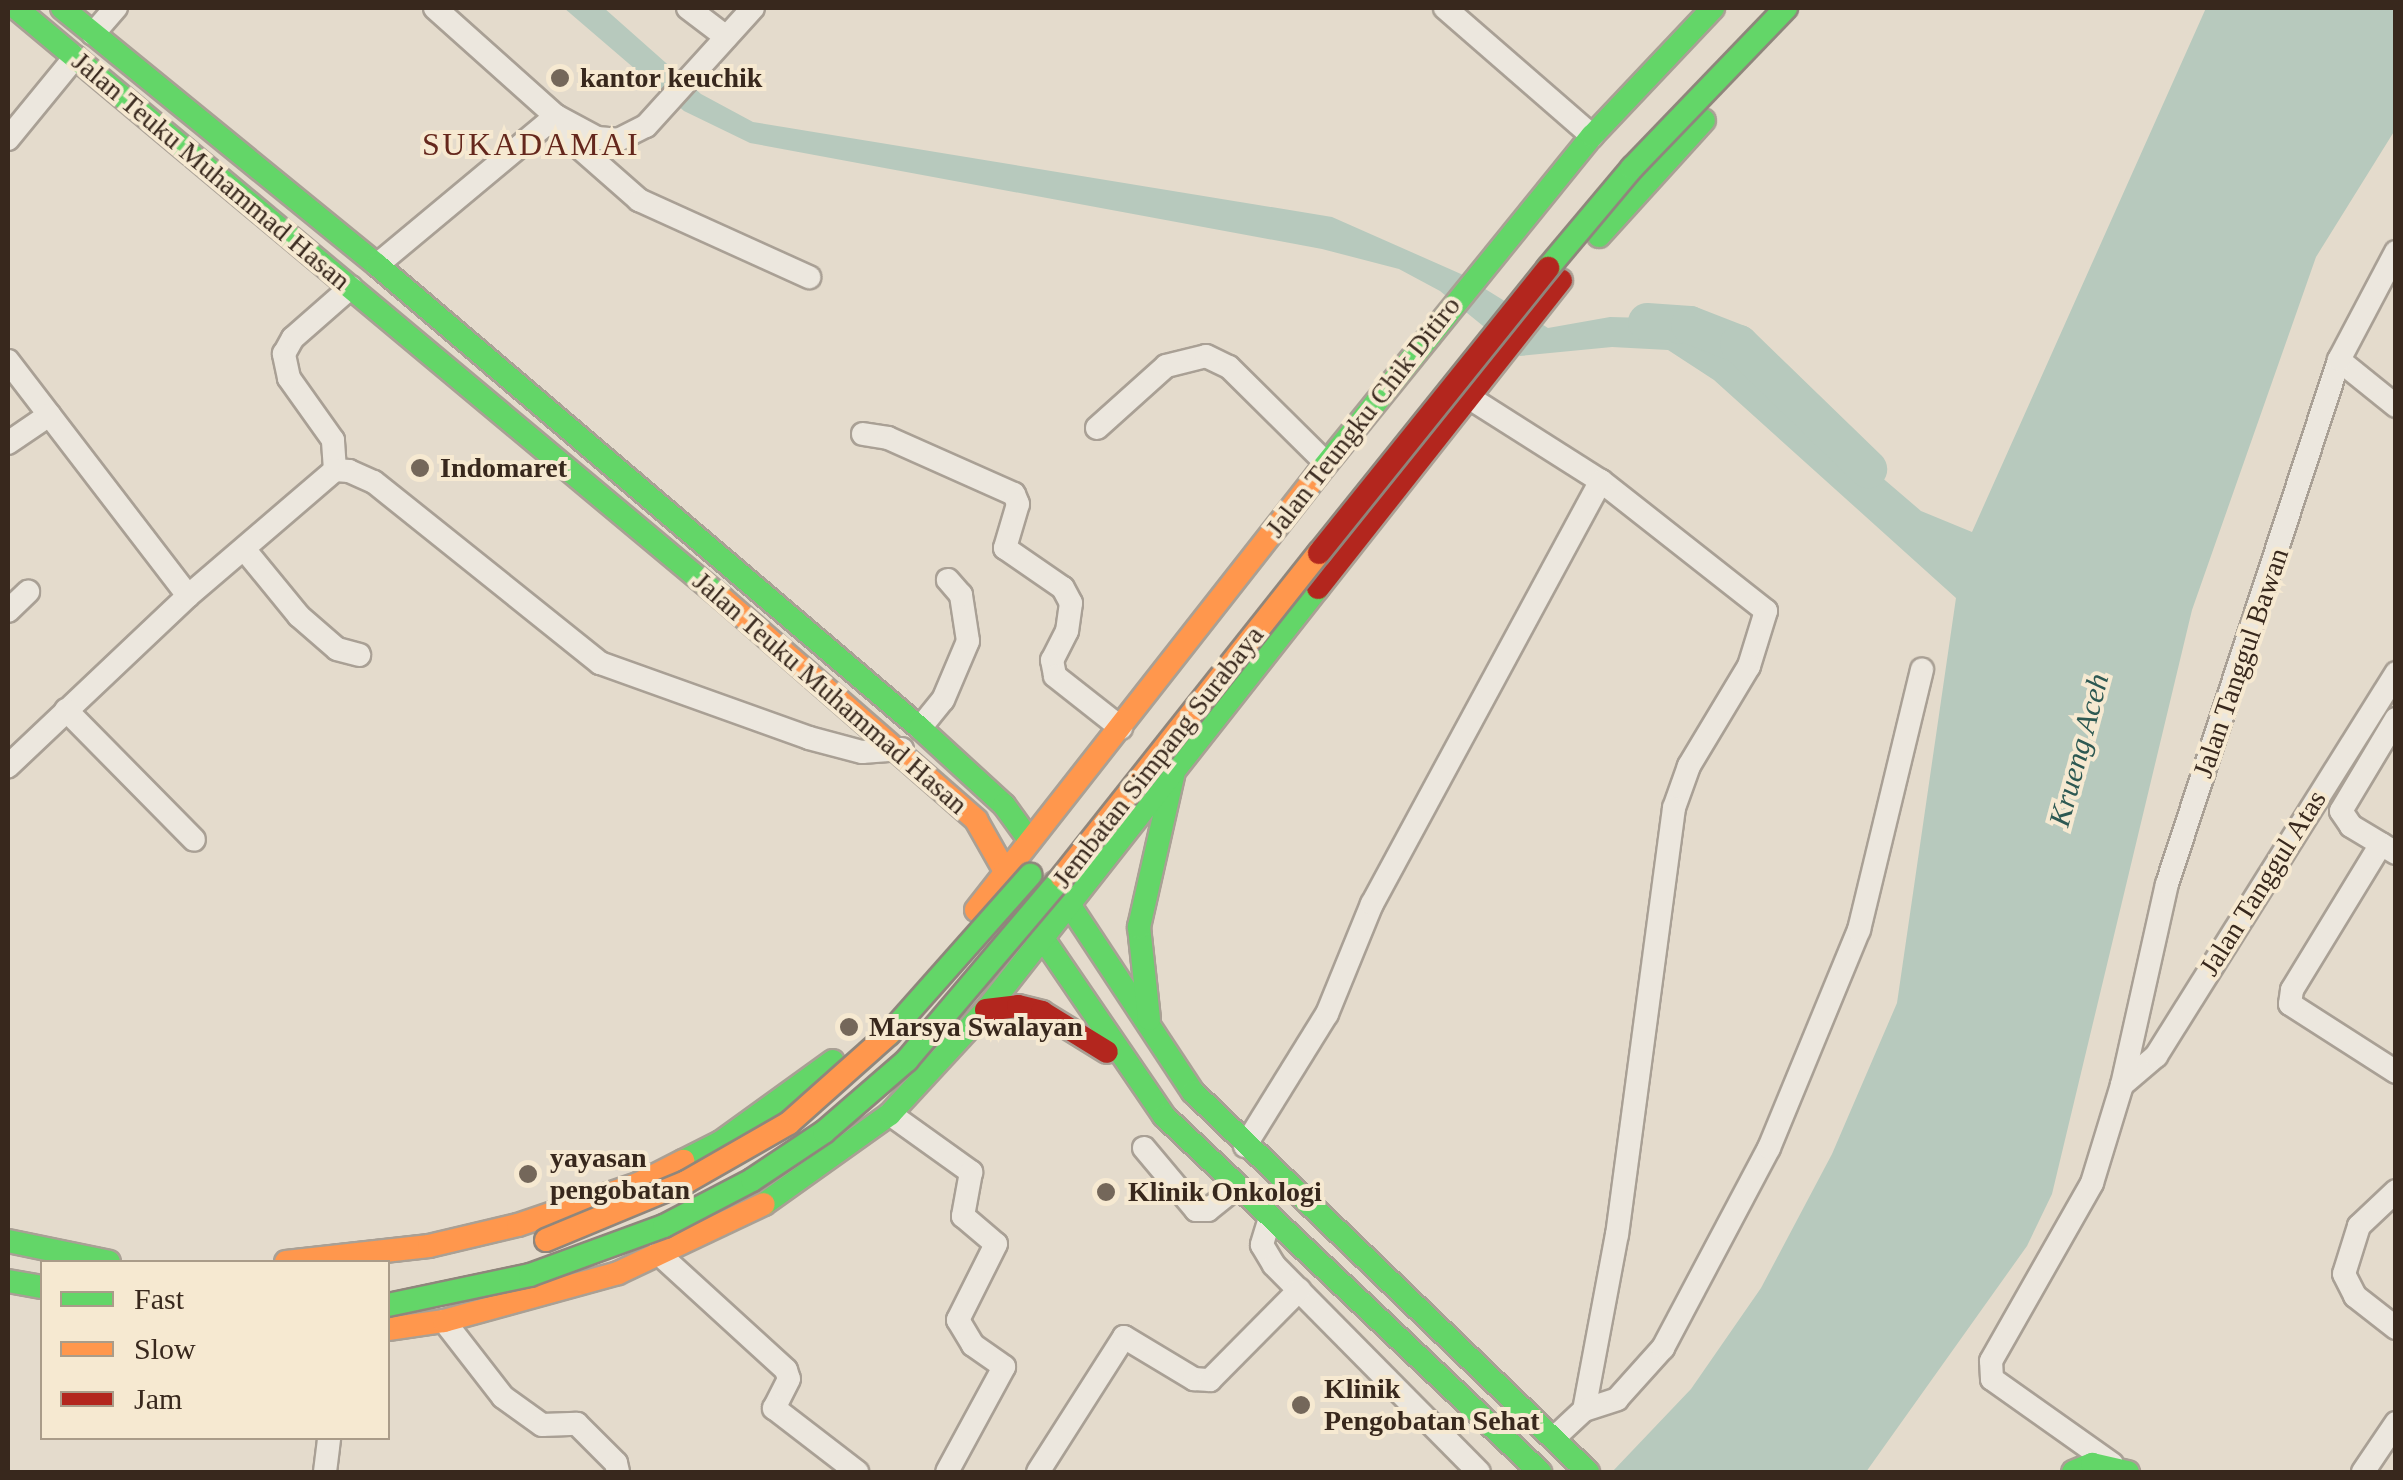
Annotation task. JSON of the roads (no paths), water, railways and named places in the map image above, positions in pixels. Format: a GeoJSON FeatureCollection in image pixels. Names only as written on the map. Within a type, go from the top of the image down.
{"type":"FeatureCollection","features":[{"type":"Feature","properties":{"kind":"main road","name":"Jalan Teuku Muhammad Hasan"},"geometry":{"type":"LineString","coordinates":[[16,8],[902,749],[976,820],[1040,942],[1120,1061],[1164,1116],[1540,1472]]}},
{"type":"Feature","properties":{"kind":"main road","name":"Jalan Teuku Muhammad Hasan"},"geometry":{"type":"LineString","coordinates":[[62,8],[377,265],[920,728],[1004,805],[1193,1092],[1581,1465]]}},
{"type":"Feature","properties":{"kind":"main road","name":"Jalan Teungku Chik Ditiro"},"geometry":{"type":"LineString","coordinates":[[304,1260],[428,1246],[518,1225],[638,1184],[721,1142],[824,1069],[883,1016],[1006,872],[1438,320],[1592,136],[1713,8]]}},
{"type":"Feature","properties":{"kind":"main road","name":"Jembatan Simpang Surabaya"},"geometry":{"type":"LineString","coordinates":[[390,1305],[434,1300],[530,1275],[664,1226],[752,1180],[824,1132],[907,1060],[1113,817],[1459,373],[1632,168],[1786,8]]}},
{"type":"Feature","properties":{"kind":"main road"},"geometry":{"type":"LineString","coordinates":[[390,1329],[444,1321],[618,1273],[762,1206],[890,1114],[986,1010],[1501,360],[1546,297],[1810,8]]}},
{"type":"Feature","properties":{"kind":"main road","name":"Jembatan Simpang Surabaya"},"geometry":{"type":"LineString","coordinates":[[398,1276],[518,1250],[670,1189],[789,1122],[874,1050],[961,958],[1128,757],[1432,363],[1698,62]]}},
{"type":"Feature","properties":{"kind":"main road"},"geometry":{"type":"LineString","coordinates":[[1150,1030],[1139,927],[1173,775]]}},
{"type":"Feature","properties":{"kind":"main road"},"geometry":{"type":"LineString","coordinates":[[986,1010],[1018,1006],[1042,1012],[1120,1061]]}},
{"type":"Feature","properties":{"kind":"main road"},"geometry":{"type":"LineString","coordinates":[[1270,1218],[1294,1191]]}},
{"type":"Feature","properties":{"kind":"main road"},"geometry":{"type":"LineString","coordinates":[[8,1241],[99,1260]]}},
{"type":"Feature","properties":{"kind":"main road"},"geometry":{"type":"LineString","coordinates":[[8,1281],[40,1287]]}},
{"type":"Feature","properties":{"kind":"main road"},"geometry":{"type":"LineString","coordinates":[[2073,1472],[2120,1469]]}},
{"type":"Feature","properties":{"kind":"street"},"geometry":{"type":"LineString","coordinates":[[92,34],[116,8]]}},
{"type":"Feature","properties":{"kind":"street"},"geometry":{"type":"LineString","coordinates":[[436,8],[640,200],[809,278]]}},
{"type":"Feature","properties":{"kind":"street"},"geometry":{"type":"LineString","coordinates":[[688,8],[719,45]]}},
{"type":"Feature","properties":{"kind":"street"},"geometry":{"type":"LineString","coordinates":[[553,119],[597,138],[618,140],[664,107],[753,8]]}},
{"type":"Feature","properties":{"kind":"street"},"geometry":{"type":"LineString","coordinates":[[1445,8],[1592,136]]}},
{"type":"Feature","properties":{"kind":"street"},"geometry":{"type":"LineString","coordinates":[[8,139],[75,57]]}},
{"type":"Feature","properties":{"kind":"street"},"geometry":{"type":"LineString","coordinates":[[377,265],[553,119]]}},
{"type":"Feature","properties":{"kind":"street","name":"Jalan Tanggul Bawan"},"geometry":{"type":"LineString","coordinates":[[2120,1469],[2000,1385],[1990,1370],[2083,1204],[2122,1085],[2167,884],[2339,360],[2396,252]]}},
{"type":"Feature","properties":{"kind":"street"},"geometry":{"type":"LineString","coordinates":[[8,766],[188,596],[334,470],[333,440],[289,378],[284,354],[294,338],[351,288]]}},
{"type":"Feature","properties":{"kind":"street"},"geometry":{"type":"LineString","coordinates":[[1097,428],[1166,366],[1206,356],[1229,367],[1325,462]]}},
{"type":"Feature","properties":{"kind":"street"},"geometry":{"type":"LineString","coordinates":[[2339,360],[2396,406]]}},
{"type":"Feature","properties":{"kind":"street"},"geometry":{"type":"LineString","coordinates":[[8,362],[188,596]]}},
{"type":"Feature","properties":{"kind":"street"},"geometry":{"type":"LineString","coordinates":[[1470,398],[1600,481],[1745,589],[1762,604],[1766,619],[1750,666],[1689,766],[1674,808],[1620,1215],[1584,1410]]}},
{"type":"Feature","properties":{"kind":"street"},"geometry":{"type":"LineString","coordinates":[[8,444],[49,415]]}},
{"type":"Feature","properties":{"kind":"street"},"geometry":{"type":"LineString","coordinates":[[863,434],[888,438],[1014,494],[1018,504],[1005,548],[1063,588],[1071,603],[1052,660],[1055,676],[1121,728]]}},
{"type":"Feature","properties":{"kind":"street"},"geometry":{"type":"LineString","coordinates":[[334,470],[374,482],[600,663],[809,738],[862,752],[902,749]]}},
{"type":"Feature","properties":{"kind":"street"},"geometry":{"type":"LineString","coordinates":[[1245,1146],[1327,1014],[1372,904],[1600,481]]}},
{"type":"Feature","properties":{"kind":"street"},"geometry":{"type":"LineString","coordinates":[[245,550],[299,616],[337,649],[359,654]]}},
{"type":"Feature","properties":{"kind":"street"},"geometry":{"type":"LineString","coordinates":[[920,728],[943,700],[968,641],[961,595],[948,580]]}},
{"type":"Feature","properties":{"kind":"street"},"geometry":{"type":"LineString","coordinates":[[8,611],[28,592]]}},
{"type":"Feature","properties":{"kind":"street"},"geometry":{"type":"LineString","coordinates":[[1554,1438],[1584,1410],[1617,1399],[1663,1348],[1811,1058],[1870,895],[1922,670]]}},
{"type":"Feature","properties":{"kind":"street","name":"Jalan Tanggul Atas"},"geometry":{"type":"LineString","coordinates":[[2122,1085],[2156,1056],[2396,673]]}},
{"type":"Feature","properties":{"kind":"street"},"geometry":{"type":"LineString","coordinates":[[66,710],[194,840]]}},
{"type":"Feature","properties":{"kind":"street"},"geometry":{"type":"LineString","coordinates":[[2396,719],[2341,811],[2351,826],[2388,849],[2292,990],[2290,1004],[2396,1072]]}},
{"type":"Feature","properties":{"kind":"street"},"geometry":{"type":"LineString","coordinates":[[890,1114],[971,1172],[963,1216],[996,1244],[958,1320],[973,1345],[1004,1367],[946,1472]]}},
{"type":"Feature","properties":{"kind":"street"},"geometry":{"type":"LineString","coordinates":[[1144,1148],[1196,1210],[1208,1210],[1238,1186]]}},
{"type":"Feature","properties":{"kind":"street"},"geometry":{"type":"LineString","coordinates":[[2396,1191],[2359,1226],[2344,1274],[2355,1296],[2396,1328]]}},
{"type":"Feature","properties":{"kind":"street"},"geometry":{"type":"LineString","coordinates":[[1270,1218],[1262,1245],[1299,1290],[1478,1472]]}},
{"type":"Feature","properties":{"kind":"street"},"geometry":{"type":"LineString","coordinates":[[658,1253],[786,1370],[776,1410],[857,1472]]}},
{"type":"Feature","properties":{"kind":"street"},"geometry":{"type":"LineString","coordinates":[[1038,1472],[1124,1337],[1194,1379],[1210,1380],[1299,1290]]}},
{"type":"Feature","properties":{"kind":"street"},"geometry":{"type":"LineString","coordinates":[[444,1321],[503,1397],[542,1425],[577,1424],[616,1462],[618,1472]]}},
{"type":"Feature","properties":{"kind":"street"},"geometry":{"type":"LineString","coordinates":[[1385,1326],[1403,1392]]}},
{"type":"Feature","properties":{"kind":"street"},"geometry":{"type":"LineString","coordinates":[[2363,1472],[2396,1423]]}},
{"type":"Feature","properties":{"kind":"street"},"geometry":{"type":"LineString","coordinates":[[325,1472],[329,1440]]}},
{"type":"Feature","properties":{"kind":"water","name":"Krueng Aceh"},"geometry":{"type":"Polygon","coordinates":[[[564,8],[604,8],[701,94],[753,122],[1332,217],[1461,274],[1548,328],[1610,317],[1683,319],[1732,349],[1921,511],[1972,532],[2206,8],[2395,8],[2395,130],[2316,257],[2192,610],[2052,1194],[2027,1246],[1866,1472],[1612,1472],[1691,1389],[1761,1288],[1832,1154],[1897,1003],[1956,598],[1714,380],[1668,350],[1612,347],[1520,356],[1440,291],[1399,269],[1322,249],[750,143],[684,111],[564,8]]]}},
{"type":"Feature","properties":{"kind":"waterway"},"geometry":{"type":"LineString","coordinates":[[1647,322],[1690,325],[1739,344],[1868,469]]}},
{"type":"Feature","properties":{"kind":"place","name":"kantor keuchik"},"geometry":{"type":"Point","coordinates":[560,78]}},
{"type":"Feature","properties":{"kind":"place","name":"Indomaret"},"geometry":{"type":"Point","coordinates":[420,468]}},
{"type":"Feature","properties":{"kind":"place","name":"Marsya Swalayan"},"geometry":{"type":"Point","coordinates":[849,1027]}},
{"type":"Feature","properties":{"kind":"place","name":"yayasan pengobatan"},"geometry":{"type":"Point","coordinates":[528,1174]}},
{"type":"Feature","properties":{"kind":"place","name":"Klinik Onkologi"},"geometry":{"type":"Point","coordinates":[1106,1192]}},
{"type":"Feature","properties":{"kind":"place","name":"Klinik Pengobatan Sehat"},"geometry":{"type":"Point","coordinates":[1301,1405]}},
{"type":"Feature","properties":{"kind":"district","name":"SUKADAMAI"},"geometry":{"type":"Point","coordinates":[531,144]}}]}
